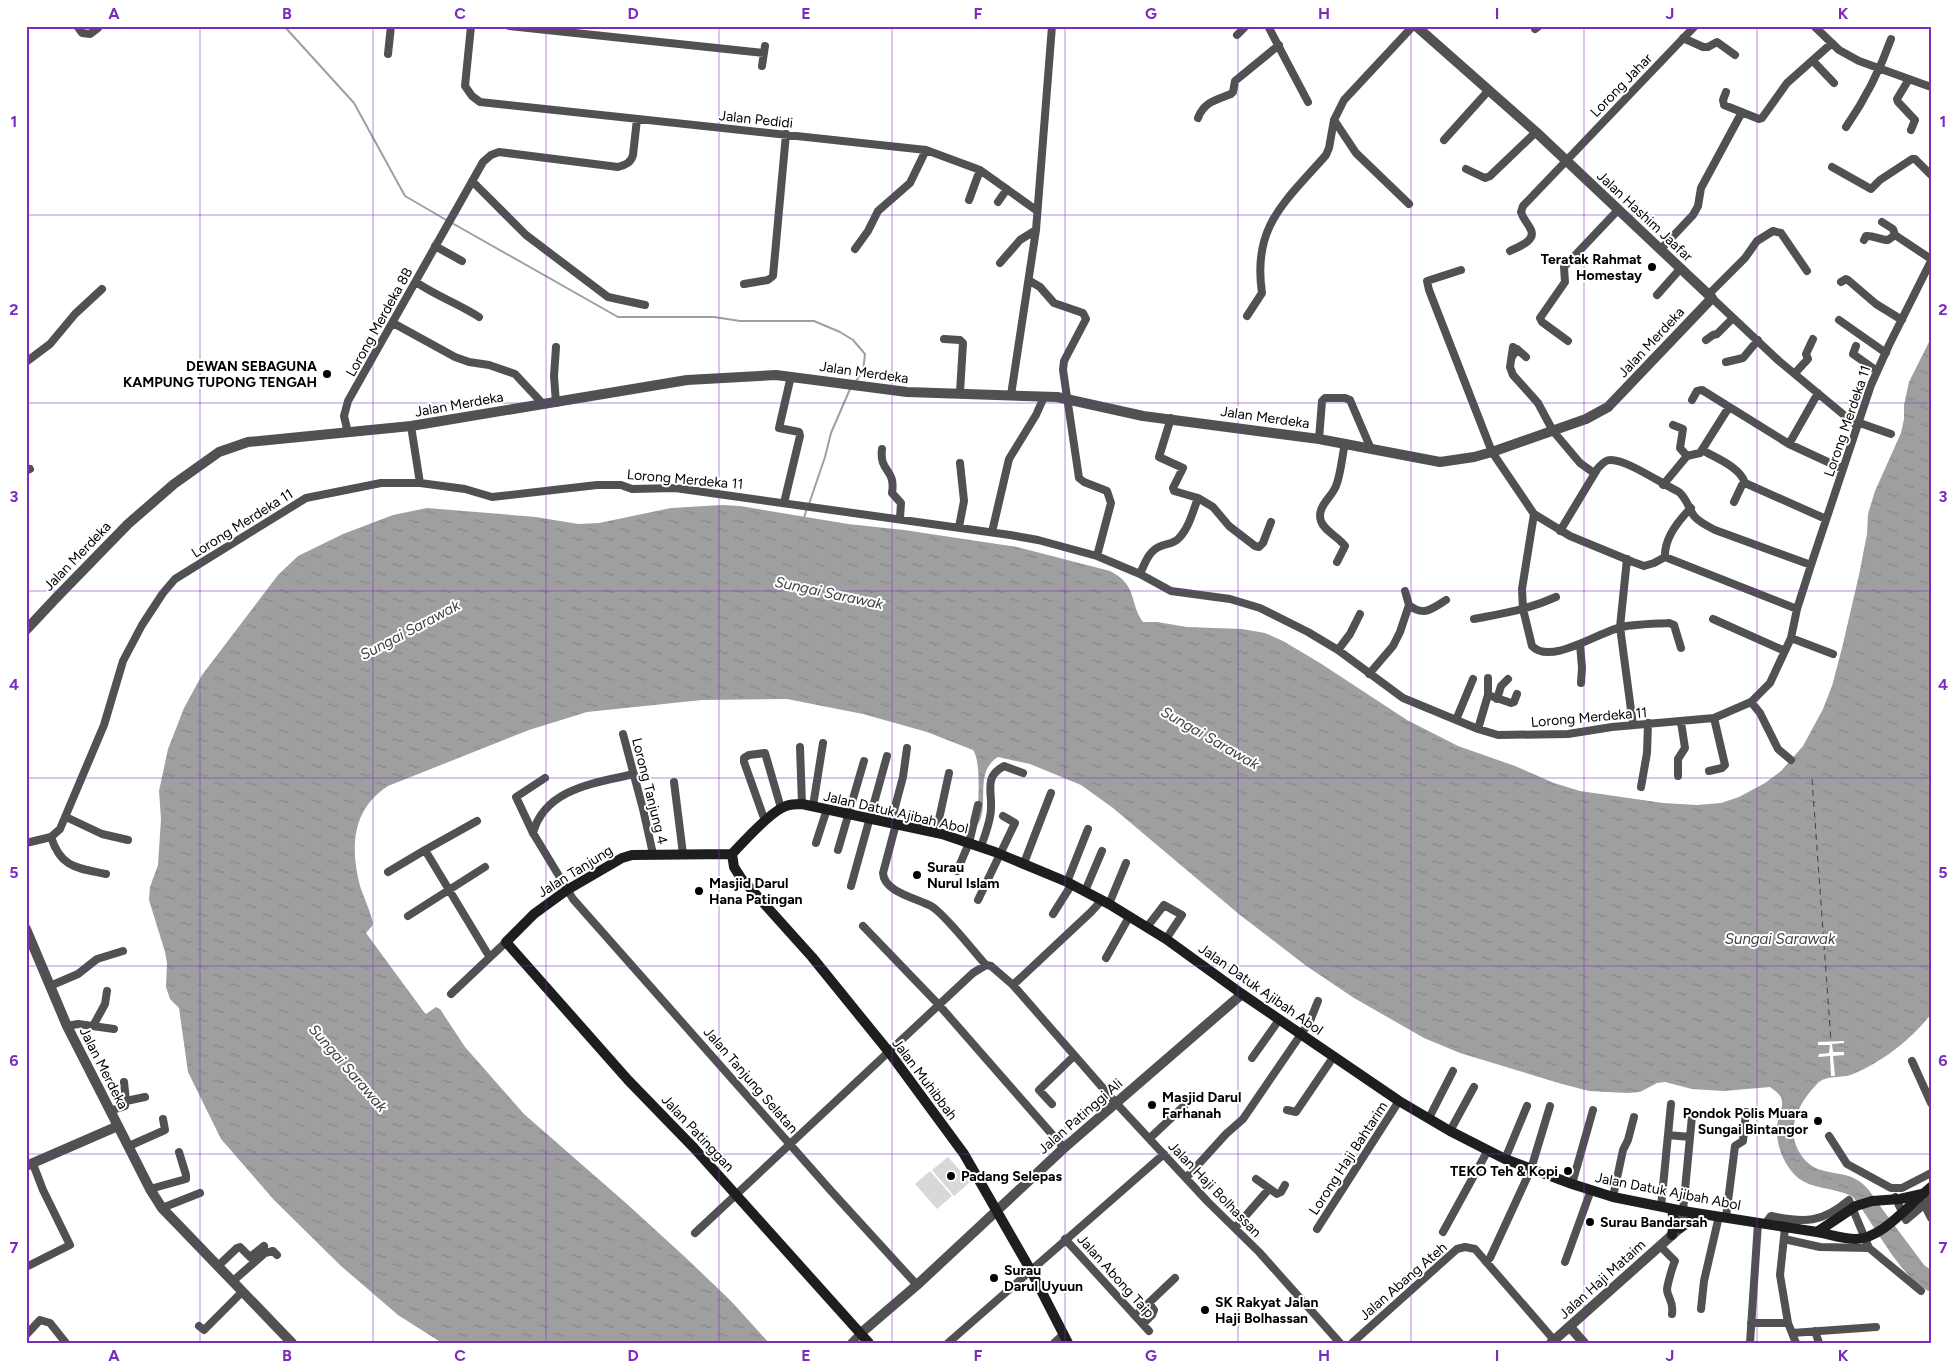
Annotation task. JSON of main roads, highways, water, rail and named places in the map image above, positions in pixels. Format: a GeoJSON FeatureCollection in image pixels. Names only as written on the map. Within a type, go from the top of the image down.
{"type":"FeatureCollection","features":[{"type":"Feature","properties":{"kind":"main road","name":"Jalan Datuk Ajibah Abol"},"geometry":{"type":"LineString","coordinates":[[732,854],[781,808],[792,804],[813,806],[936,833],[1001,854],[1070,883],[1147,927],[1399,1101],[1450,1131],[1531,1169],[1613,1197],[1683,1211],[1854,1239],[1870,1238],[1927,1196]]}},
{"type":"Feature","properties":{"kind":"main road","name":"Jalan Tanjung"},"geometry":{"type":"LineString","coordinates":[[506,942],[534,914],[567,890],[622,858],[632,855],[653,854],[732,854]]}},
{"type":"Feature","properties":{"kind":"main road","name":"Jalan Muhibbah"},"geometry":{"type":"LineString","coordinates":[[732,854],[734,867],[741,878],[805,948],[888,1052],[964,1154],[1030,1269],[1066,1339]]}},
{"type":"Feature","properties":{"kind":"main road","name":"Jalan Patinggan"},"geometry":{"type":"LineString","coordinates":[[506,942],[628,1080],[736,1194],[869,1343]]}},
{"type":"Feature","properties":{"kind":"main road"},"geometry":{"type":"LineString","coordinates":[[1817,1232],[1856,1206],[1872,1201],[1927,1196]]}},
{"type":"Feature","properties":{"kind":"main road"},"geometry":{"type":"LineString","coordinates":[[1672,1209],[1676,1231],[1701,1214]]}},
{"type":"Feature","properties":{"kind":"water","name":"Sungai Sarawak"},"geometry":{"type":"Polygon","coordinates":[[[1931,338],[1931,1014],[1906,1041],[1875,1063],[1853,1074],[1825,1079],[1817,1084],[1798,1111],[1793,1131],[1799,1151],[1812,1166],[1853,1178],[1863,1184],[1869,1191],[1924,1265],[1931,1270],[1931,1292],[1920,1286],[1899,1264],[1853,1197],[1807,1183],[1789,1168],[1782,1156],[1777,1134],[1782,1100],[1778,1093],[1770,1087],[1724,1091],[1692,1089],[1665,1082],[1657,1083],[1640,1092],[1589,1091],[1460,1053],[1424,1038],[1354,998],[1305,965],[1240,915],[1113,808],[1081,785],[1030,764],[998,757],[990,764],[986,772],[983,810],[976,827],[978,765],[973,750],[927,732],[863,714],[787,699],[702,700],[587,712],[529,730],[388,786],[376,795],[367,806],[361,817],[355,843],[355,857],[360,886],[373,923],[366,933],[424,1012],[426,1014],[436,1007],[440,1009],[465,1047],[524,1114],[685,1257],[731,1301],[769,1343],[442,1343],[398,1315],[341,1266],[274,1200],[221,1139],[188,1072],[179,1008],[170,999],[166,987],[167,963],[165,952],[149,900],[150,887],[158,865],[161,819],[159,791],[168,749],[184,708],[202,675],[278,575],[298,556],[343,534],[393,515],[427,508],[536,517],[578,524],[599,523],[671,508],[722,505],[740,506],[848,524],[904,530],[1017,547],[1110,571],[1119,576],[1129,588],[1143,622],[1157,622],[1187,627],[1242,629],[1265,633],[1283,641],[1320,663],[1407,720],[1458,746],[1515,766],[1554,783],[1580,791],[1663,803],[1697,805],[1721,803],[1739,797],[1765,783],[1781,771],[1803,746],[1823,709],[1832,686],[1859,575],[1867,534],[1868,514],[1875,491],[1901,433],[1909,382],[1931,338]]]}},
{"type":"Feature","properties":{"kind":"waterway"},"geometry":{"type":"LineString","coordinates":[[284,26],[354,103],[405,196],[448,221]]}},
{"type":"Feature","properties":{"kind":"waterway"},"geometry":{"type":"LineString","coordinates":[[452,223],[618,317],[714,317],[740,321],[814,321],[853,340],[865,354],[863,371],[856,381]]}},
{"type":"Feature","properties":{"kind":"waterway"},"geometry":{"type":"LineString","coordinates":[[809,504],[831,433],[850,389]]}},
{"type":"Feature","properties":{"kind":"waterway"},"geometry":{"type":"LineString","coordinates":[[804,518],[807,508]]}},
{"type":"Feature","properties":{"kind":"place","name":"Teratak Rahmat Homestay"},"geometry":{"type":"Point","coordinates":[1652,267]}},
{"type":"Feature","properties":{"kind":"place","name":"DEWAN SEBAGUNA KAMPUNG TUPONG TENGAH"},"geometry":{"type":"Point","coordinates":[327,374]}},
{"type":"Feature","properties":{"kind":"place","name":"Surau Nurul Islam"},"geometry":{"type":"Point","coordinates":[917,875]}},
{"type":"Feature","properties":{"kind":"place","name":"Masjid Darul Hana Patingan"},"geometry":{"type":"Point","coordinates":[699,891]}},
{"type":"Feature","properties":{"kind":"place","name":"Masjid Darul Farhanah"},"geometry":{"type":"Point","coordinates":[1152,1105]}},
{"type":"Feature","properties":{"kind":"place","name":"Pondok Polis Muara Sungai Bintangor"},"geometry":{"type":"Point","coordinates":[1818,1121]}},
{"type":"Feature","properties":{"kind":"place","name":"TEKO Teh & Kopi"},"geometry":{"type":"Point","coordinates":[1568,1171]}},
{"type":"Feature","properties":{"kind":"place","name":"Padang Selepas"},"geometry":{"type":"Point","coordinates":[951,1176]}},
{"type":"Feature","properties":{"kind":"place","name":"Surau Bandarsah"},"geometry":{"type":"Point","coordinates":[1590,1222]}},
{"type":"Feature","properties":{"kind":"place","name":"Surau Darul Uyuun"},"geometry":{"type":"Point","coordinates":[994,1278]}},
{"type":"Feature","properties":{"kind":"place","name":"SK Rakyat Jalan Haji Bolhassan"},"geometry":{"type":"Point","coordinates":[1205,1310]}}]}
